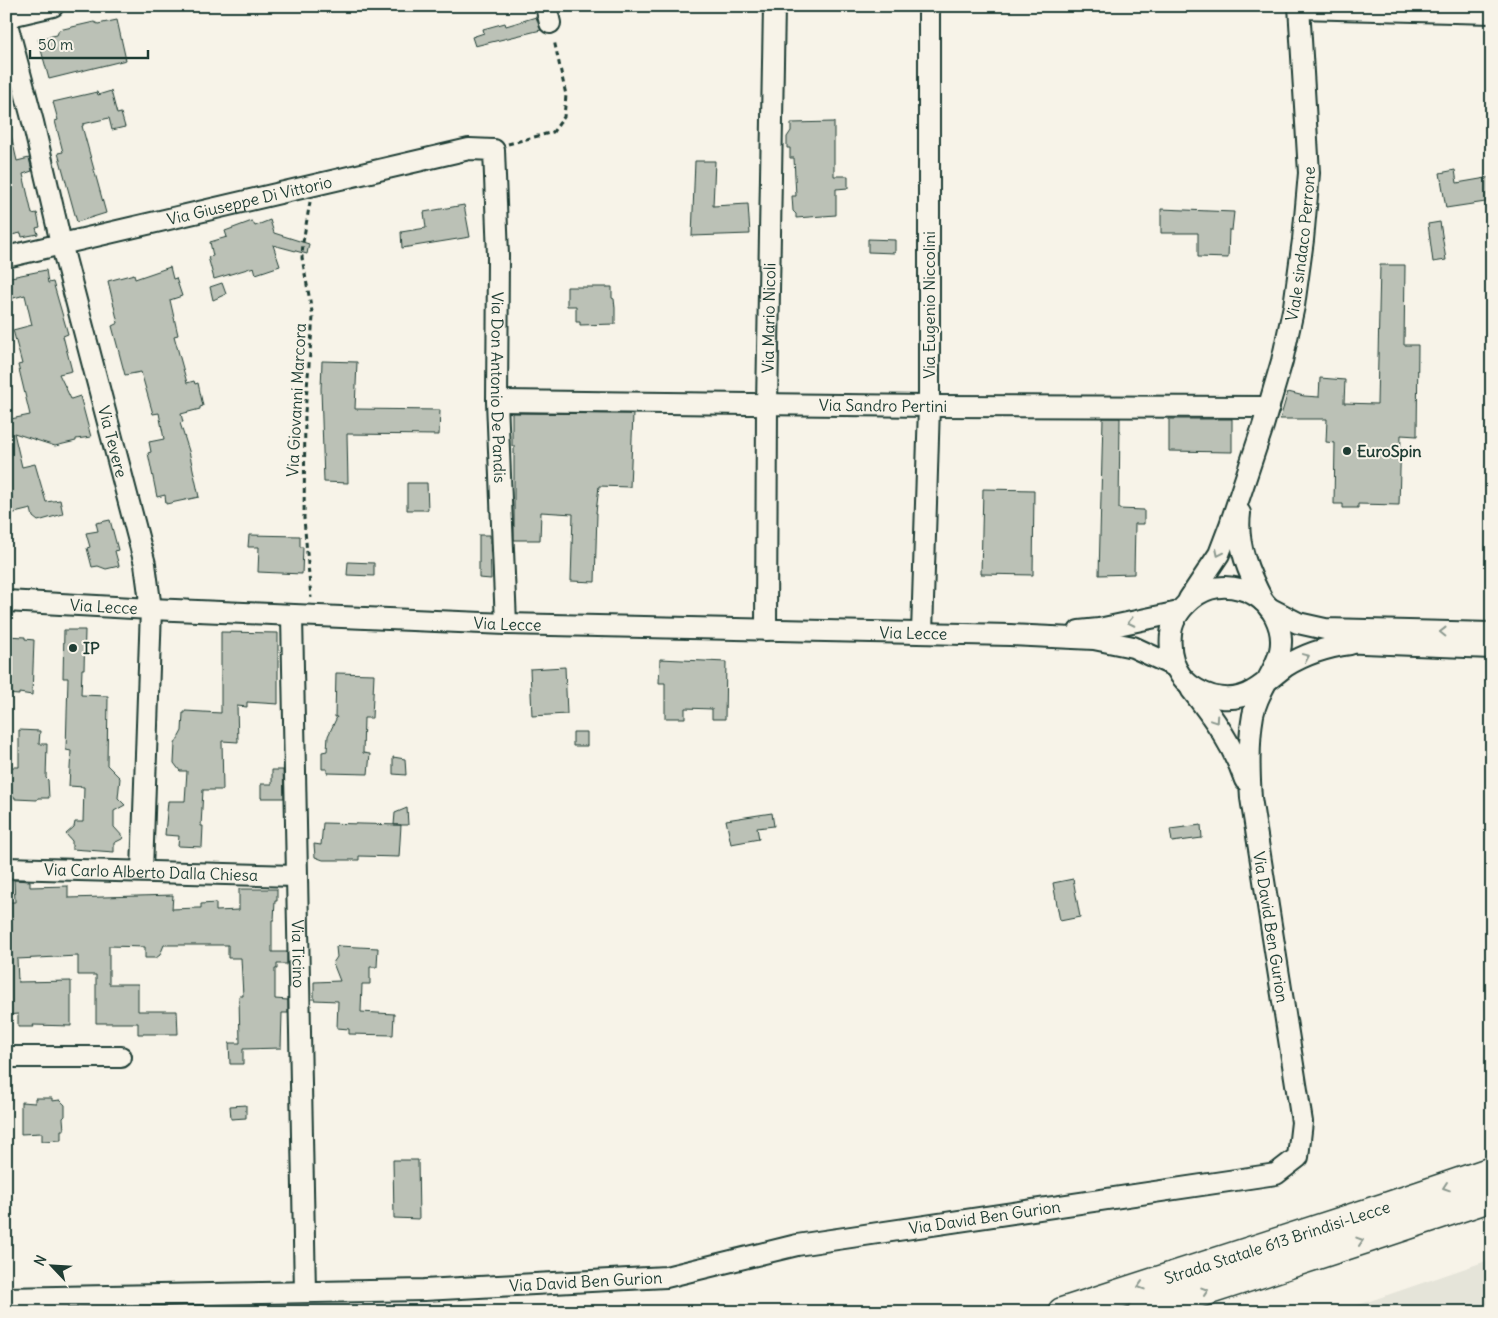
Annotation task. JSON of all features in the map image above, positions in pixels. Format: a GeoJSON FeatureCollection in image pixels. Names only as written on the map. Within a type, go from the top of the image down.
{"type":"FeatureCollection","features":[{"type":"Feature","properties":{"kind":"highway","name":"Strada Statale 613 Brindisi-Lecce"},"geometry":{"type":"LineString","coordinates":[[1062,1312],[1492,1171]]}},
{"type":"Feature","properties":{"kind":"highway","name":"Strada Statale 613 Brindisi-Lecce"},"geometry":{"type":"LineString","coordinates":[[1142,1312],[1492,1196]]}},
{"type":"Feature","properties":{"kind":"street"},"geometry":{"type":"LineString","coordinates":[[6,19],[53,6]]}},
{"type":"Feature","properties":{"kind":"street","name":"Via Mario Nicoli"},"geometry":{"type":"LineString","coordinates":[[766,630],[767,405],[774,6]]}},
{"type":"Feature","properties":{"kind":"street","name":"Via Eugenio Niccolini"},"geometry":{"type":"LineString","coordinates":[[922,633],[929,406],[929,6]]}},
{"type":"Feature","properties":{"kind":"street"},"geometry":{"type":"LineString","coordinates":[[1299,7],[1492,13]]}},
{"type":"Feature","properties":{"kind":"street","name":"Viale sindaco Perrone"},"geometry":{"type":"LineString","coordinates":[[1184,606],[1219,554],[1269,407],[1282,361],[1294,306],[1303,240],[1309,173],[1299,7]]}},
{"type":"Feature","properties":{"kind":"street","name":"Via Tevere"},"geometry":{"type":"LineString","coordinates":[[6,19],[33,122],[61,243],[145,564],[150,609],[142,871]]}},
{"type":"Feature","properties":{"kind":"street","name":"Via Giuseppe Di Vittorio"},"geometry":{"type":"LineString","coordinates":[[6,256],[469,149],[494,150]]}},
{"type":"Feature","properties":{"kind":"street","name":"Via Don Antonio De Pandis"},"geometry":{"type":"LineString","coordinates":[[494,150],[498,256],[496,401],[506,624]]}},
{"type":"Feature","properties":{"kind":"street","name":"Via Sandro Pertini"},"geometry":{"type":"LineString","coordinates":[[496,401],[767,405],[1269,407]]}},
{"type":"Feature","properties":{"kind":"street","name":"Viale sindaco Perrone"},"geometry":{"type":"LineString","coordinates":[[1247,474],[1239,516],[1240,538],[1252,581],[1269,609]]}},
{"type":"Feature","properties":{"kind":"street"},"geometry":{"type":"LineString","coordinates":[[1350,644],[1331,647],[1287,666],[1252,692],[1235,698],[1217,698],[1200,692],[1180,674],[1170,648],[1171,629],[1184,606],[1202,592],[1218,587],[1234,587],[1250,592],[1293,631],[1308,637],[1350,644],[1492,648]]}},
{"type":"Feature","properties":{"kind":"street","name":"Via Lecce"},"geometry":{"type":"LineString","coordinates":[[6,602],[506,624],[1010,635],[1094,639],[1133,647],[1180,674]]}},
{"type":"Feature","properties":{"kind":"street","name":"Via Lecce"},"geometry":{"type":"LineString","coordinates":[[1010,635],[1068,632],[1099,628],[1184,606]]}},
{"type":"Feature","properties":{"kind":"street"},"geometry":{"type":"LineString","coordinates":[[1269,609],[1298,623],[1325,629],[1492,633]]}},
{"type":"Feature","properties":{"kind":"street"},"geometry":{"type":"LineString","coordinates":[[1266,681],[1276,667],[1281,650],[1280,633],[1269,609]]}},
{"type":"Feature","properties":{"kind":"street","name":"Via Ticino"},"geometry":{"type":"LineString","coordinates":[[292,616],[305,1292]]}},
{"type":"Feature","properties":{"kind":"street","name":"Via David Ben Gurion"},"geometry":{"type":"LineString","coordinates":[[1180,674],[1208,711],[1232,748],[1251,798]]}},
{"type":"Feature","properties":{"kind":"street","name":"Via David Ben Gurion"},"geometry":{"type":"LineString","coordinates":[[6,1298],[424,1290],[666,1277],[797,1245],[1276,1174],[1298,1157],[1302,1122],[1251,798],[1250,737],[1258,696],[1266,681]]}},
{"type":"Feature","properties":{"kind":"street","name":"Via Carlo Alberto Dalla Chiesa"},"geometry":{"type":"LineString","coordinates":[[6,868],[296,876]]}},
{"type":"Feature","properties":{"kind":"street"},"geometry":{"type":"LineString","coordinates":[[6,1057],[121,1057]]}},
{"type":"Feature","properties":{"kind":"path"},"geometry":{"type":"LineString","coordinates":[[494,150],[514,142],[553,132],[564,117],[566,95],[548,15]]}},
{"type":"Feature","properties":{"kind":"path","name":"Via Giovanni Marcora"},"geometry":{"type":"LineString","coordinates":[[311,186],[310,208],[303,242],[302,258],[313,317],[305,412],[304,520],[313,616]]}},
{"type":"Feature","properties":{"kind":"shaded area"},"geometry":{"type":"Polygon","coordinates":[[[1492,1259],[1492,1312],[1338,1312],[1492,1259]]]}},
{"type":"Feature","properties":{"kind":"building"},"geometry":{"type":"Polygon","coordinates":[[[536,17],[541,30],[475,46],[472,37],[484,33],[483,29],[505,23],[506,26],[536,17]]]}},
{"type":"Feature","properties":{"kind":"building"},"geometry":{"type":"Polygon","coordinates":[[[117,20],[126,60],[49,79],[38,39],[57,35],[59,30],[94,22],[98,24],[117,20]]]}},
{"type":"Feature","properties":{"kind":"building"},"geometry":{"type":"Polygon","coordinates":[[[111,91],[117,114],[121,113],[125,127],[112,130],[109,118],[83,124],[82,126],[106,213],[77,222],[58,153],[63,152],[55,121],[58,120],[53,102],[97,92],[98,95],[111,91]]]}},
{"type":"Feature","properties":{"kind":"building"},"geometry":{"type":"Polygon","coordinates":[[[834,122],[834,176],[848,176],[848,188],[836,189],[836,215],[796,218],[796,214],[793,211],[792,196],[796,196],[794,158],[790,158],[790,148],[787,148],[787,137],[791,131],[791,123],[834,122]]]}},
{"type":"Feature","properties":{"kind":"building"},"geometry":{"type":"Polygon","coordinates":[[[6,135],[11,135],[17,161],[29,158],[32,171],[23,174],[32,214],[37,213],[40,227],[36,228],[38,234],[22,237],[21,233],[6,236],[6,135]]]}},
{"type":"Feature","properties":{"kind":"building"},"geometry":{"type":"Polygon","coordinates":[[[695,161],[715,161],[713,206],[748,204],[750,234],[692,236],[695,161]]]}},
{"type":"Feature","properties":{"kind":"building"},"geometry":{"type":"Polygon","coordinates":[[[1455,170],[1457,183],[1492,177],[1492,201],[1446,208],[1440,173],[1455,170]]]}},
{"type":"Feature","properties":{"kind":"building"},"geometry":{"type":"Polygon","coordinates":[[[464,205],[470,237],[402,248],[401,232],[426,228],[424,212],[464,205]]]}},
{"type":"Feature","properties":{"kind":"building"},"geometry":{"type":"Polygon","coordinates":[[[1161,209],[1234,212],[1232,230],[1229,230],[1228,258],[1198,257],[1198,233],[1161,233],[1161,209]]]}},
{"type":"Feature","properties":{"kind":"building"},"geometry":{"type":"Polygon","coordinates":[[[270,220],[274,233],[309,244],[307,254],[273,245],[280,266],[256,274],[254,267],[214,279],[208,257],[213,256],[210,242],[227,237],[225,231],[252,221],[255,226],[270,220]]]}},
{"type":"Feature","properties":{"kind":"building"},"geometry":{"type":"Polygon","coordinates":[[[1440,222],[1446,260],[1433,262],[1428,224],[1440,222]]]}},
{"type":"Feature","properties":{"kind":"building"},"geometry":{"type":"Polygon","coordinates":[[[868,239],[895,240],[895,253],[868,252],[868,239]]]}},
{"type":"Feature","properties":{"kind":"building"},"geometry":{"type":"Polygon","coordinates":[[[1380,265],[1405,265],[1404,345],[1418,345],[1417,436],[1401,435],[1399,505],[1358,504],[1358,508],[1343,508],[1343,504],[1334,504],[1335,443],[1326,442],[1327,419],[1280,419],[1288,392],[1319,397],[1320,378],[1345,380],[1344,403],[1377,404],[1380,265]]]}},
{"type":"Feature","properties":{"kind":"building"},"geometry":{"type":"Polygon","coordinates":[[[170,267],[173,279],[176,278],[182,296],[170,300],[178,335],[174,336],[187,383],[194,381],[195,384],[198,383],[203,406],[200,409],[181,414],[183,422],[180,423],[189,451],[199,497],[166,504],[165,495],[157,497],[148,453],[151,452],[149,442],[164,439],[159,413],[153,414],[141,372],[125,375],[112,326],[118,323],[108,281],[134,274],[135,279],[170,267]]]}},
{"type":"Feature","properties":{"kind":"building"},"geometry":{"type":"Polygon","coordinates":[[[46,270],[48,283],[53,282],[68,334],[63,336],[72,371],[59,374],[71,399],[80,396],[91,437],[76,439],[76,441],[55,446],[14,433],[22,467],[35,464],[46,502],[60,500],[63,514],[38,521],[33,517],[31,509],[6,515],[6,420],[30,415],[18,365],[22,364],[13,330],[32,325],[25,295],[6,300],[6,278],[46,270]]]}},
{"type":"Feature","properties":{"kind":"building"},"geometry":{"type":"Polygon","coordinates":[[[222,283],[226,294],[213,300],[210,287],[222,283]]]}},
{"type":"Feature","properties":{"kind":"building"},"geometry":{"type":"Polygon","coordinates":[[[567,287],[612,287],[615,324],[580,325],[580,322],[576,322],[576,306],[567,306],[567,287]]]}},
{"type":"Feature","properties":{"kind":"building"},"geometry":{"type":"Polygon","coordinates":[[[322,361],[357,362],[355,409],[440,410],[439,435],[347,434],[348,483],[324,482],[322,361]]]}},
{"type":"Feature","properties":{"kind":"building"},"geometry":{"type":"Polygon","coordinates":[[[512,413],[633,414],[630,487],[599,486],[596,513],[595,582],[571,581],[573,514],[541,512],[540,540],[514,540],[512,413]]]}},
{"type":"Feature","properties":{"kind":"building"},"geometry":{"type":"Polygon","coordinates":[[[1103,418],[1120,418],[1119,509],[1144,510],[1144,524],[1135,524],[1134,574],[1099,575],[1103,418]]]}},
{"type":"Feature","properties":{"kind":"building"},"geometry":{"type":"Polygon","coordinates":[[[1169,419],[1232,419],[1232,452],[1169,451],[1169,419]]]}},
{"type":"Feature","properties":{"kind":"building"},"geometry":{"type":"Polygon","coordinates":[[[407,483],[427,483],[428,510],[407,510],[407,483]]]}},
{"type":"Feature","properties":{"kind":"building"},"geometry":{"type":"Polygon","coordinates":[[[983,489],[1034,490],[1033,575],[981,574],[983,489]]]}},
{"type":"Feature","properties":{"kind":"building"},"geometry":{"type":"Polygon","coordinates":[[[110,520],[118,550],[115,551],[119,566],[106,569],[98,566],[92,567],[87,548],[90,547],[86,533],[98,531],[96,523],[110,520]]]}},
{"type":"Feature","properties":{"kind":"building"},"geometry":{"type":"Polygon","coordinates":[[[249,535],[300,536],[300,547],[303,547],[302,574],[258,572],[259,547],[248,547],[249,535]]]}},
{"type":"Feature","properties":{"kind":"building"},"geometry":{"type":"Polygon","coordinates":[[[479,535],[490,535],[491,579],[479,578],[479,535]]]}},
{"type":"Feature","properties":{"kind":"building"},"geometry":{"type":"Polygon","coordinates":[[[348,562],[374,563],[374,576],[347,575],[348,562]]]}},
{"type":"Feature","properties":{"kind":"building"},"geometry":{"type":"Polygon","coordinates":[[[64,630],[85,630],[81,695],[108,696],[107,765],[120,778],[118,798],[125,805],[114,811],[114,827],[124,838],[114,843],[114,852],[72,849],[72,841],[66,834],[74,827],[75,822],[83,822],[84,787],[69,786],[71,751],[66,750],[68,678],[63,678],[64,630]]]}},
{"type":"Feature","properties":{"kind":"building"},"geometry":{"type":"Polygon","coordinates":[[[221,632],[278,633],[278,704],[247,702],[247,707],[237,706],[238,742],[222,741],[223,790],[203,790],[202,847],[178,846],[179,836],[165,835],[168,801],[185,801],[187,771],[180,771],[174,763],[175,744],[182,731],[183,713],[185,711],[221,713],[221,632]]]}},
{"type":"Feature","properties":{"kind":"building"},"geometry":{"type":"Polygon","coordinates":[[[6,636],[25,637],[25,639],[34,640],[32,695],[6,694],[6,636]]]}},
{"type":"Feature","properties":{"kind":"building"},"geometry":{"type":"Polygon","coordinates":[[[660,659],[726,662],[725,719],[712,719],[712,709],[685,708],[685,718],[665,718],[665,683],[659,683],[660,659]]]}},
{"type":"Feature","properties":{"kind":"building"},"geometry":{"type":"Polygon","coordinates":[[[565,667],[567,714],[532,716],[530,669],[565,667]]]}},
{"type":"Feature","properties":{"kind":"building"},"geometry":{"type":"Polygon","coordinates":[[[336,673],[374,674],[372,718],[364,718],[363,753],[370,754],[368,774],[327,773],[327,769],[322,769],[322,752],[327,751],[328,736],[337,717],[335,717],[336,673]]]}},
{"type":"Feature","properties":{"kind":"building"},"geometry":{"type":"Polygon","coordinates":[[[19,730],[40,731],[39,744],[47,744],[46,778],[48,780],[49,798],[38,798],[37,800],[6,797],[8,767],[19,767],[19,730]]]}},
{"type":"Feature","properties":{"kind":"building"},"geometry":{"type":"Polygon","coordinates":[[[573,732],[587,732],[587,746],[573,746],[573,732]]]}},
{"type":"Feature","properties":{"kind":"building"},"geometry":{"type":"Polygon","coordinates":[[[393,757],[405,759],[406,775],[393,774],[393,757]]]}},
{"type":"Feature","properties":{"kind":"building"},"geometry":{"type":"Polygon","coordinates":[[[272,770],[283,770],[284,798],[261,798],[261,784],[272,784],[272,770]]]}},
{"type":"Feature","properties":{"kind":"building"},"geometry":{"type":"Polygon","coordinates":[[[407,808],[408,825],[394,825],[395,813],[407,808]]]}},
{"type":"Feature","properties":{"kind":"building"},"geometry":{"type":"Polygon","coordinates":[[[772,813],[774,826],[757,828],[759,839],[731,844],[726,820],[772,813]]]}},
{"type":"Feature","properties":{"kind":"building"},"geometry":{"type":"Polygon","coordinates":[[[323,823],[401,825],[399,857],[359,856],[359,860],[323,860],[315,857],[314,844],[321,845],[323,823]]]}},
{"type":"Feature","properties":{"kind":"building"},"geometry":{"type":"Polygon","coordinates":[[[1201,825],[1202,838],[1172,842],[1170,829],[1201,825]]]}},
{"type":"Feature","properties":{"kind":"building"},"geometry":{"type":"Polygon","coordinates":[[[1073,879],[1080,917],[1060,921],[1053,883],[1073,879]]]}},
{"type":"Feature","properties":{"kind":"building"},"geometry":{"type":"Polygon","coordinates":[[[14,880],[30,881],[30,887],[68,886],[68,898],[173,895],[172,909],[201,908],[201,904],[216,903],[216,911],[239,910],[239,889],[277,889],[274,920],[272,920],[272,952],[287,952],[287,964],[277,964],[277,969],[275,969],[275,999],[288,1000],[288,1013],[282,1013],[281,1048],[243,1049],[243,1064],[230,1064],[229,1043],[240,1043],[239,996],[243,996],[241,958],[228,958],[228,945],[164,945],[160,955],[156,958],[145,958],[145,947],[109,946],[109,984],[138,984],[138,1011],[177,1011],[178,1034],[138,1034],[138,1023],[96,1023],[96,975],[78,975],[78,956],[17,959],[18,982],[71,981],[71,1026],[33,1025],[34,1027],[18,1027],[18,1014],[6,1015],[6,902],[15,902],[14,880]]]}},
{"type":"Feature","properties":{"kind":"building"},"geometry":{"type":"Polygon","coordinates":[[[336,947],[378,948],[377,967],[370,967],[370,984],[362,984],[361,1012],[394,1014],[393,1035],[349,1034],[349,1029],[337,1028],[338,1001],[314,1000],[314,982],[340,981],[333,963],[337,957],[336,947]]]}},
{"type":"Feature","properties":{"kind":"building"},"geometry":{"type":"Polygon","coordinates":[[[35,1098],[52,1098],[52,1101],[60,1100],[65,1105],[64,1130],[61,1130],[61,1140],[42,1141],[42,1133],[21,1134],[21,1102],[35,1103],[35,1098]]]}},
{"type":"Feature","properties":{"kind":"building"},"geometry":{"type":"Polygon","coordinates":[[[246,1105],[246,1118],[231,1119],[230,1106],[246,1105]]]}},
{"type":"Feature","properties":{"kind":"building"},"geometry":{"type":"Polygon","coordinates":[[[393,1160],[418,1160],[419,1219],[394,1218],[393,1160]]]}},
{"type":"Feature","properties":{"kind":"place","name":"EuroSpin"},"geometry":{"type":"Point","coordinates":[1347,451]}},
{"type":"Feature","properties":{"kind":"place","name":"IP"},"geometry":{"type":"Point","coordinates":[73,648]}}]}
